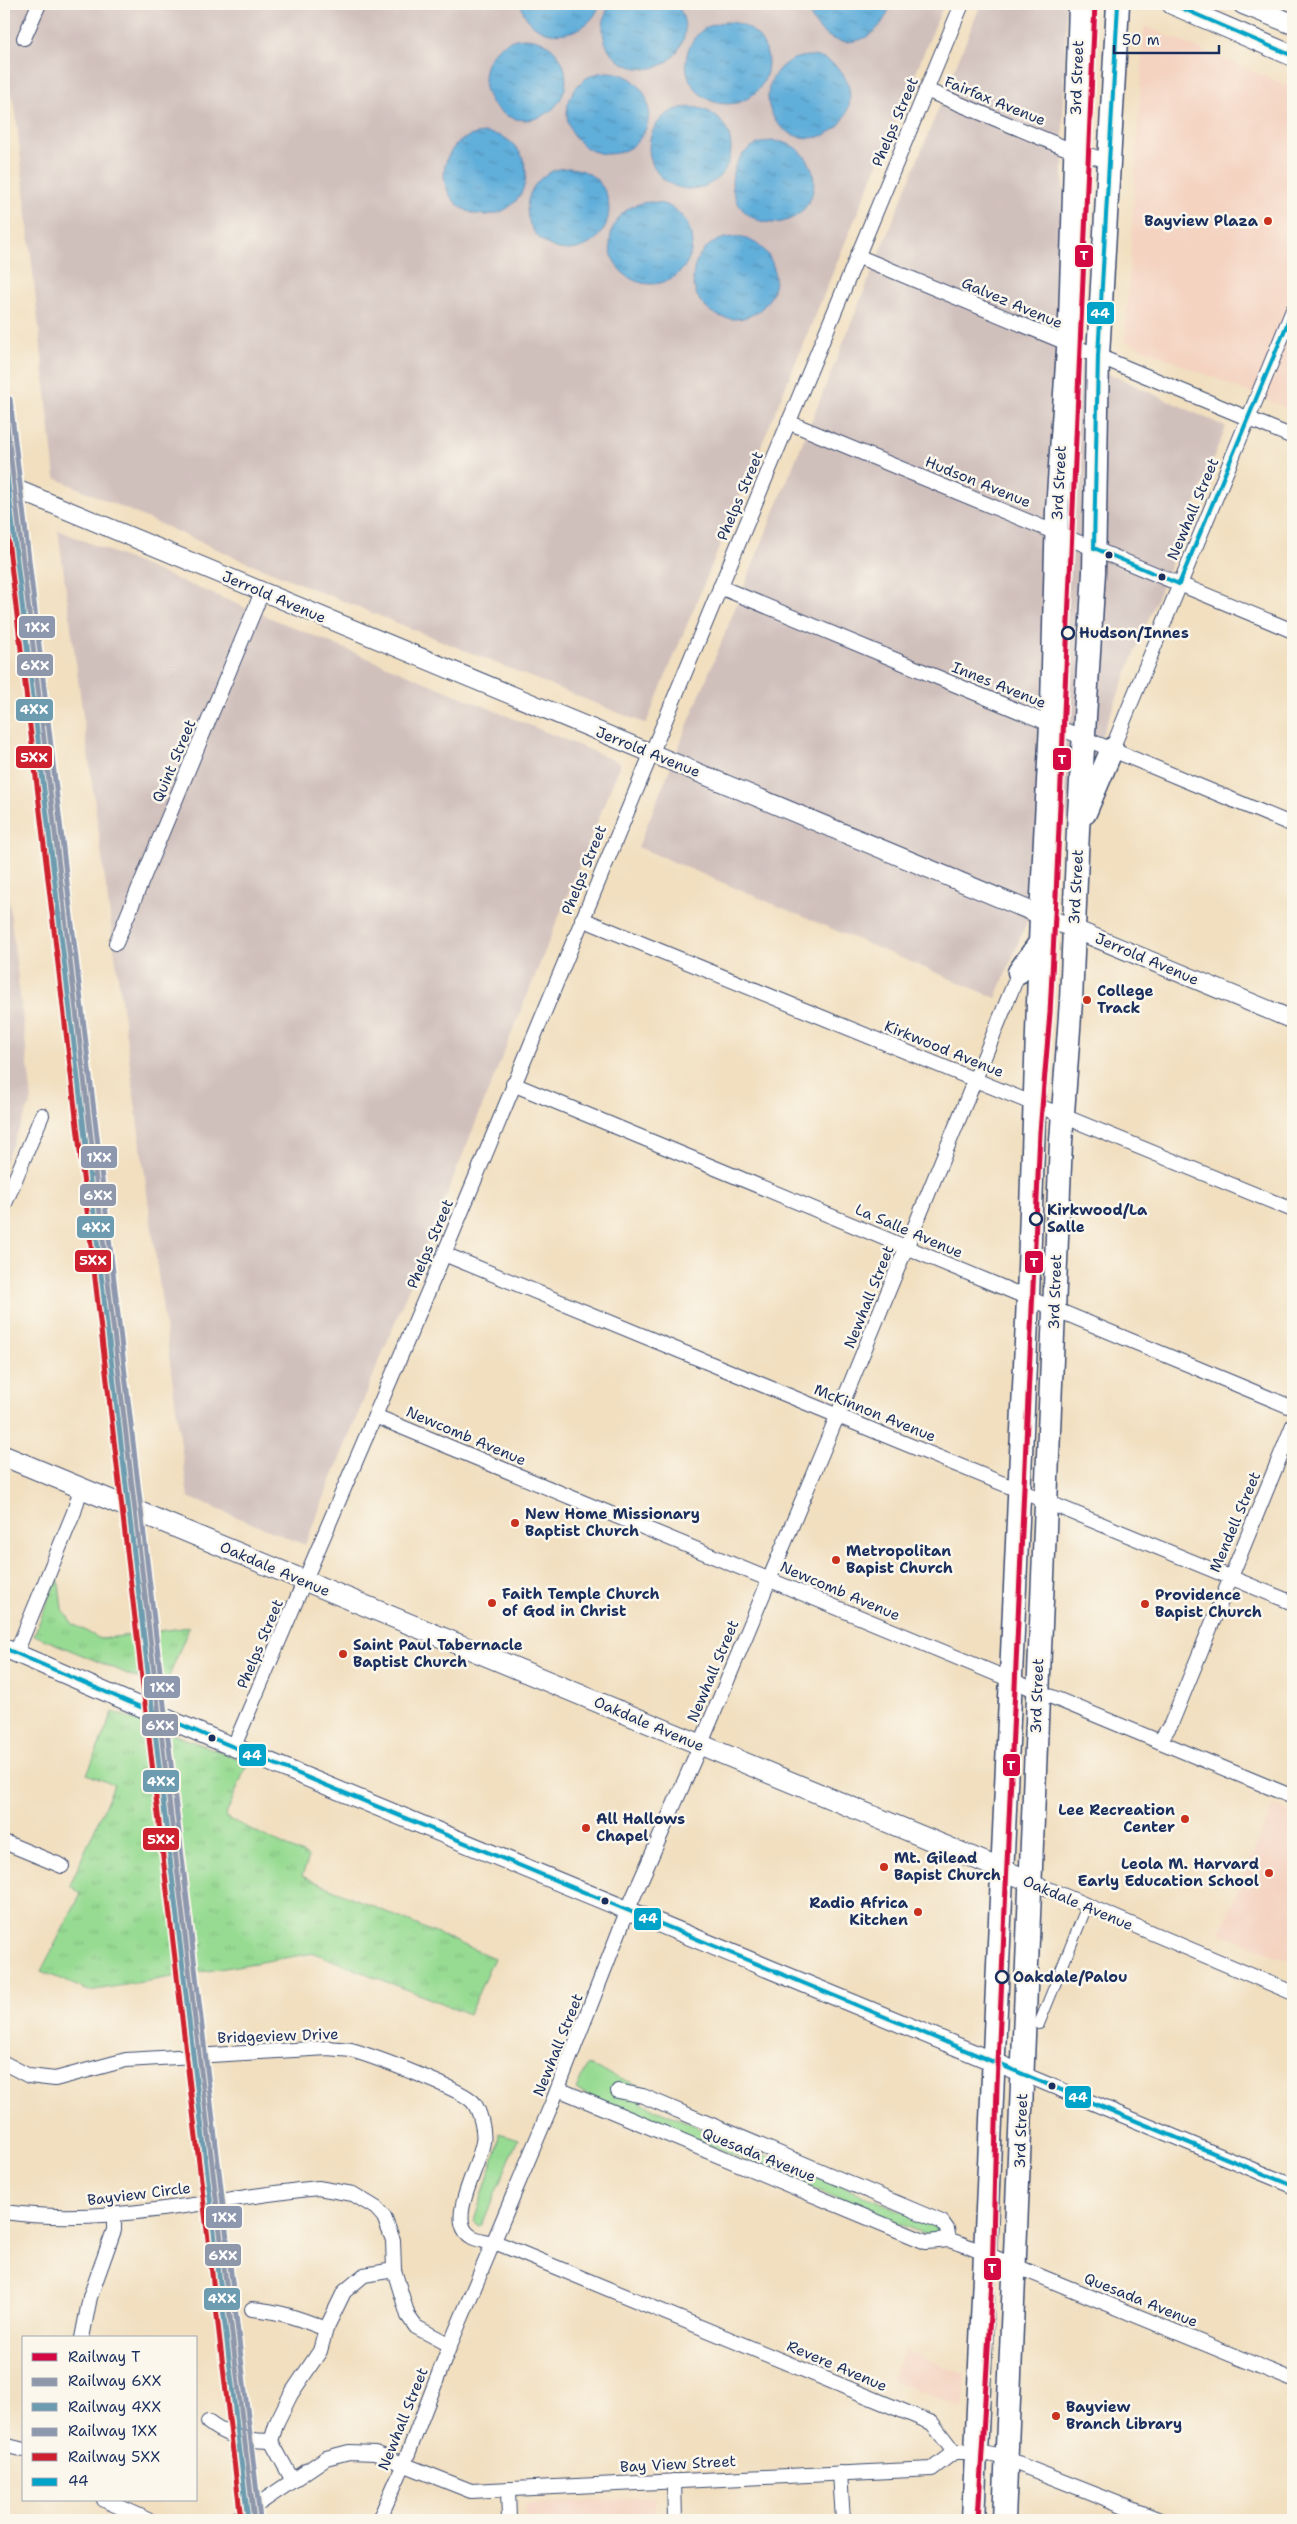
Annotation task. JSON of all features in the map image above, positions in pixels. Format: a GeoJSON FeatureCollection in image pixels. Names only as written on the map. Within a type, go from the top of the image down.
{"type":"FeatureCollection","features":[{"type":"Feature","properties":{"kind":"main road","name":"3rd Street"},"geometry":{"type":"LineString","coordinates":[[973,2520],[1012,1680],[1057,533],[1074,232],[1074,150],[1080,4]]}},
{"type":"Feature","properties":{"kind":"main road","name":"3rd Street"},"geometry":{"type":"LineString","coordinates":[[1004,2520],[1032,1882],[1045,1500],[1063,1116],[1071,1001],[1078,830],[1085,738],[1094,548],[1098,356],[1118,4]]}},
{"type":"Feature","properties":{"kind":"main road"},"geometry":{"type":"LineString","coordinates":[[1172,4],[1293,56]]}},
{"type":"Feature","properties":{"kind":"main road"},"geometry":{"type":"LineString","coordinates":[[1242,4],[1293,24]]}},
{"type":"Feature","properties":{"kind":"main road"},"geometry":{"type":"LineString","coordinates":[[1078,830],[1112,749]]}},
{"type":"Feature","properties":{"kind":"main road"},"geometry":{"type":"LineString","coordinates":[[1019,972],[1041,941]]}},
{"type":"Feature","properties":{"kind":"main road","name":"Oakdale Avenue"},"geometry":{"type":"LineString","coordinates":[[4,1456],[1032,1882]]}},
{"type":"Feature","properties":{"kind":"street"},"geometry":{"type":"LineString","coordinates":[[24,38],[39,4]]}},
{"type":"Feature","properties":{"kind":"street","name":"Phelps Street"},"geometry":{"type":"LineString","coordinates":[[234,1746],[444,1254],[962,4]]}},
{"type":"Feature","properties":{"kind":"street","name":"Fairfax Avenue"},"geometry":{"type":"LineString","coordinates":[[926,90],[1074,150],[1108,161]]}},
{"type":"Feature","properties":{"kind":"street","name":"Galvez Avenue"},"geometry":{"type":"LineString","coordinates":[[857,256],[1293,437]]}},
{"type":"Feature","properties":{"kind":"street","name":"Newhall Street"},"geometry":{"type":"LineString","coordinates":[[1112,749],[1293,310]]}},
{"type":"Feature","properties":{"kind":"street","name":"Hudson Avenue"},"geometry":{"type":"LineString","coordinates":[[788,422],[1293,631]]}},
{"type":"Feature","properties":{"kind":"street","name":"Jerrold Avenue"},"geometry":{"type":"LineString","coordinates":[[4,484],[1293,1020]]}},
{"type":"Feature","properties":{"kind":"street","name":"Innes Avenue"},"geometry":{"type":"LineString","coordinates":[[720,586],[1293,825]]}},
{"type":"Feature","properties":{"kind":"street","name":"Quint Street"},"geometry":{"type":"LineString","coordinates":[[116,943],[262,592]]}},
{"type":"Feature","properties":{"kind":"street","name":"Kirkwood Avenue"},"geometry":{"type":"LineString","coordinates":[[582,919],[1293,1210]]}},
{"type":"Feature","properties":{"kind":"street","name":"Newhall Street"},"geometry":{"type":"LineString","coordinates":[[379,2520],[404,2464],[450,2345],[558,2089],[628,1909],[700,1746],[1019,972]]}},
{"type":"Feature","properties":{"kind":"street","name":"La Salle Avenue"},"geometry":{"type":"LineString","coordinates":[[513,1084],[1293,1408]]}},
{"type":"Feature","properties":{"kind":"street"},"geometry":{"type":"LineString","coordinates":[[4,1206],[42,1115]]}},
{"type":"Feature","properties":{"kind":"street","name":"McKinnon Avenue"},"geometry":{"type":"LineString","coordinates":[[444,1254],[1293,1603]]}},
{"type":"Feature","properties":{"kind":"street","name":"Newcomb Avenue"},"geometry":{"type":"LineString","coordinates":[[375,1416],[1293,1797]]}},
{"type":"Feature","properties":{"kind":"street","name":"Mendell Street"},"geometry":{"type":"LineString","coordinates":[[1160,1741],[1171,1724],[1293,1425]]}},
{"type":"Feature","properties":{"kind":"street"},"geometry":{"type":"LineString","coordinates":[[81,1488],[74,1512],[10,1651],[1293,2186]]}},
{"type":"Feature","properties":{"kind":"street"},"geometry":{"type":"LineString","coordinates":[[4,1842],[62,1866]]}},
{"type":"Feature","properties":{"kind":"street","name":"Oakdale Avenue"},"geometry":{"type":"LineString","coordinates":[[1032,1882],[1293,1993]]}},
{"type":"Feature","properties":{"kind":"street"},"geometry":{"type":"LineString","coordinates":[[1039,2024],[1087,1906]]}},
{"type":"Feature","properties":{"kind":"street","name":"Bridgeview Drive"},"geometry":{"type":"LineString","coordinates":[[4,2064],[29,2076],[55,2079],[126,2060],[328,2048],[349,2050],[373,2057],[454,2090],[473,2102],[481,2120],[484,2141],[463,2207],[462,2224],[470,2236],[479,2241],[493,2242]]}},
{"type":"Feature","properties":{"kind":"street","name":"Quesada Avenue"},"geometry":{"type":"LineString","coordinates":[[558,2089],[926,2242],[949,2240],[1293,2380]]}},
{"type":"Feature","properties":{"kind":"street","name":"Quesada Avenue"},"geometry":{"type":"LineString","coordinates":[[618,2091],[643,2096],[942,2222],[947,2229],[949,2240]]}},
{"type":"Feature","properties":{"kind":"street","name":"Bayview Circle"},"geometry":{"type":"LineString","coordinates":[[4,2212],[55,2218],[114,2214],[318,2188],[340,2191],[364,2200],[384,2217],[393,2240],[394,2270],[408,2316],[416,2327],[450,2345]]}},
{"type":"Feature","properties":{"kind":"street"},"geometry":{"type":"LineString","coordinates":[[82,2336],[90,2297],[114,2230],[114,2214]]}},
{"type":"Feature","properties":{"kind":"street","name":"Revere Avenue"},"geometry":{"type":"LineString","coordinates":[[493,2242],[932,2423],[954,2452]]}},
{"type":"Feature","properties":{"kind":"street"},"geometry":{"type":"LineString","coordinates":[[293,2480],[284,2468],[271,2441],[277,2422],[291,2394],[320,2351],[326,2328],[335,2307],[353,2283],[364,2275],[394,2270]]}},
{"type":"Feature","properties":{"kind":"street"},"geometry":{"type":"LineString","coordinates":[[252,2309],[271,2310],[326,2328]]}},
{"type":"Feature","properties":{"kind":"street"},"geometry":{"type":"LineString","coordinates":[[208,2422],[217,2430],[238,2438],[271,2441]]}},
{"type":"Feature","properties":{"kind":"street"},"geometry":{"type":"LineString","coordinates":[[4,2445],[22,2450]]}},
{"type":"Feature","properties":{"kind":"street"},"geometry":{"type":"LineString","coordinates":[[235,2520],[326,2458],[349,2452],[375,2453],[404,2464]]}},
{"type":"Feature","properties":{"kind":"street"},"geometry":{"type":"LineString","coordinates":[[954,2452],[976,2452],[1006,2459],[1160,2520]]}},
{"type":"Feature","properties":{"kind":"street","name":"Bay View Street"},"geometry":{"type":"LineString","coordinates":[[404,2464],[471,2491],[932,2469],[954,2452]]}},
{"type":"Feature","properties":{"kind":"street"},"geometry":{"type":"LineString","coordinates":[[840,2473],[843,2520]]}},
{"type":"Feature","properties":{"kind":"street"},"geometry":{"type":"LineString","coordinates":[[674,2481],[675,2520]]}},
{"type":"Feature","properties":{"kind":"street"},"geometry":{"type":"LineString","coordinates":[[508,2489],[509,2520]]}},
{"type":"Feature","properties":{"kind":"street"},"geometry":{"type":"LineString","coordinates":[[108,2502],[149,2520]]}},
{"type":"Feature","properties":{"kind":"shaded area"},"geometry":{"type":"Polygon","coordinates":[[[4,4],[944,4],[646,724],[237,558],[55,478],[15,106],[4,76],[4,4]]]}},
{"type":"Feature","properties":{"kind":"shaded area"},"geometry":{"type":"Polygon","coordinates":[[[981,4],[1067,4],[1063,118],[1064,353],[1226,427],[996,998],[638,847],[981,4]]]}},
{"type":"Feature","properties":{"kind":"shaded area"},"geometry":{"type":"Polygon","coordinates":[[[1144,26],[1293,88],[1293,411],[1125,341],[1144,26]]]}},
{"type":"Feature","properties":{"kind":"shaded area"},"geometry":{"type":"Polygon","coordinates":[[[58,530],[621,763],[305,1545],[188,1497],[58,530]]]}},
{"type":"Feature","properties":{"kind":"shaded area"},"geometry":{"type":"Polygon","coordinates":[[[4,857],[32,1100],[4,1163],[4,857]]]}},
{"type":"Feature","properties":{"kind":"shaded area","name":"Leola M. Harvard Early Education School"},"geometry":{"type":"Polygon","coordinates":[[[1273,1805],[1293,1813],[1293,1962],[1220,1933],[1273,1805]]]}},
{"type":"Feature","properties":{"kind":"shaded area"},"geometry":{"type":"Polygon","coordinates":[[[904,2350],[965,2375],[963,2409],[892,2380],[904,2350]]]}},
{"type":"Feature","properties":{"kind":"shaded area"},"geometry":{"type":"Polygon","coordinates":[[[655,2497],[656,2520],[525,2520],[524,2504],[655,2497]]]}},
{"type":"Feature","properties":{"kind":"green space"},"geometry":{"type":"Polygon","coordinates":[[[58,1576],[62,1608],[73,1624],[100,1639],[189,1627],[164,1689],[34,1635],[58,1576]]]}},
{"type":"Feature","properties":{"kind":"green space"},"geometry":{"type":"Polygon","coordinates":[[[113,1712],[248,1762],[225,1817],[309,1857],[302,1876],[494,1958],[469,2014],[314,1953],[89,1991],[41,1971],[81,1894],[70,1885],[114,1785],[87,1774],[113,1712]]]}},
{"type":"Feature","properties":{"kind":"green space"},"geometry":{"type":"Polygon","coordinates":[[[587,2065],[648,2089],[641,2103],[937,2226],[940,2234],[938,2237],[931,2237],[576,2090],[587,2065]]]}},
{"type":"Feature","properties":{"kind":"green space"},"geometry":{"type":"Polygon","coordinates":[[[499,2133],[518,2139],[482,2225],[478,2226],[474,2221],[498,2146],[499,2133]]]}},
{"type":"Feature","properties":{"kind":"water"},"geometry":{"type":"Polygon","coordinates":[[[521,4],[600,4],[593,17],[584,26],[572,32],[559,34],[546,32],[535,27],[526,17],[521,4]]]}},
{"type":"Feature","properties":{"kind":"water"},"geometry":{"type":"Polygon","coordinates":[[[610,4],[676,4],[682,15],[685,28],[684,37],[674,55],[660,66],[644,69],[628,66],[615,57],[606,43],[603,25],[610,4]]]}},
{"type":"Feature","properties":{"kind":"water"},"geometry":{"type":"Polygon","coordinates":[[[807,4],[890,4],[890,6],[883,22],[872,33],[860,40],[847,42],[834,39],[822,32],[813,20],[807,4]]]}},
{"type":"Feature","properties":{"kind":"water"},"geometry":{"type":"Polygon","coordinates":[[[727,22],[743,25],[756,34],[765,47],[768,63],[765,79],[756,92],[743,101],[727,104],[711,101],[698,92],[689,79],[686,63],[689,47],[698,34],[711,25],[727,22]]]}},
{"type":"Feature","properties":{"kind":"water"},"geometry":{"type":"Polygon","coordinates":[[[525,38],[541,41],[554,50],[563,63],[566,79],[563,95],[554,108],[541,117],[525,120],[509,117],[496,108],[487,95],[484,79],[487,63],[496,50],[509,41],[525,38]]]}},
{"type":"Feature","properties":{"kind":"water"},"geometry":{"type":"Polygon","coordinates":[[[809,56],[825,59],[838,68],[847,81],[850,97],[847,113],[838,126],[825,135],[809,138],[793,135],[780,126],[771,113],[768,97],[771,81],[780,68],[793,59],[809,56]]]}},
{"type":"Feature","properties":{"kind":"water"},"geometry":{"type":"Polygon","coordinates":[[[608,72],[624,75],[637,84],[646,97],[649,113],[646,129],[637,142],[624,151],[608,154],[592,151],[579,142],[570,129],[567,113],[570,97],[579,84],[592,75],[608,72]]]}},
{"type":"Feature","properties":{"kind":"water"},"geometry":{"type":"Polygon","coordinates":[[[690,107],[706,110],[719,119],[728,132],[731,148],[728,164],[719,177],[706,186],[690,189],[674,186],[661,177],[652,164],[649,148],[652,132],[661,119],[674,110],[690,107]]]}},
{"type":"Feature","properties":{"kind":"water"},"geometry":{"type":"Polygon","coordinates":[[[485,133],[501,136],[514,145],[523,158],[526,174],[523,190],[514,203],[501,212],[485,215],[469,212],[456,203],[447,190],[444,174],[447,158],[456,145],[469,136],[485,133]]]}},
{"type":"Feature","properties":{"kind":"water"},"geometry":{"type":"Polygon","coordinates":[[[773,141],[789,144],[802,153],[811,166],[814,182],[811,198],[802,211],[789,220],[773,223],[757,220],[744,211],[735,198],[732,182],[735,166],[744,153],[757,144],[773,141]]]}},
{"type":"Feature","properties":{"kind":"water"},"geometry":{"type":"Polygon","coordinates":[[[568,168],[584,171],[597,180],[606,193],[609,209],[606,225],[597,238],[584,247],[568,250],[552,247],[539,238],[530,225],[527,209],[530,193],[539,180],[552,171],[568,168]]]}},
{"type":"Feature","properties":{"kind":"water"},"geometry":{"type":"Polygon","coordinates":[[[651,202],[667,205],[680,214],[689,227],[692,243],[689,259],[680,272],[667,281],[651,284],[635,281],[622,272],[613,259],[610,243],[613,227],[622,214],[635,205],[651,202]]]}},
{"type":"Feature","properties":{"kind":"water"},"geometry":{"type":"Polygon","coordinates":[[[734,237],[750,240],[763,249],[772,262],[775,278],[772,294],[763,307],[750,316],[734,319],[718,316],[705,307],[696,294],[693,278],[696,262],[705,249],[718,240],[734,237]]]}},
{"type":"Feature","properties":{"kind":"rail line","name":"T"},"geometry":{"type":"LineString","coordinates":[[978,2520],[992,2280],[997,2086],[1040,1132],[1050,1013],[1056,896],[1095,4]]}},
{"type":"Feature","properties":{"kind":"rail line","name":"1XX"},"geometry":{"type":"LineString","coordinates":[[10,399],[260,2519]]}},
{"type":"Feature","properties":{"kind":"rail line","name":"6XX"},"geometry":{"type":"LineString","coordinates":[[4,400],[254,2520]]}},
{"type":"Feature","properties":{"kind":"rail line","name":"4XX"},"geometry":{"type":"LineString","coordinates":[[4,451],[248,2520]]}},
{"type":"Feature","properties":{"kind":"rail line","name":"5XX"},"geometry":{"type":"LineString","coordinates":[[4,505],[241,2520]]}},
{"type":"Feature","properties":{"kind":"transit line","name":"44"},"geometry":{"type":"LineString","coordinates":[[1094,548],[1098,356],[1118,4]]}},
{"type":"Feature","properties":{"kind":"transit line","name":"44"},"geometry":{"type":"LineString","coordinates":[[1172,4],[1293,56]]}},
{"type":"Feature","properties":{"kind":"transit line","name":"44"},"geometry":{"type":"LineString","coordinates":[[1179,584],[1293,310]]}},
{"type":"Feature","properties":{"kind":"transit line","name":"44"},"geometry":{"type":"LineString","coordinates":[[1094,548],[1179,584]]}},
{"type":"Feature","properties":{"kind":"transit line","name":"44"},"geometry":{"type":"LineString","coordinates":[[4,1648],[212,1738],[1293,2186]]}},
{"type":"Feature","properties":{"kind":"place","name":"Bayview Plaza"},"geometry":{"type":"Point","coordinates":[1268,221]}},
{"type":"Feature","properties":{"kind":"place","name":"Hudson/Innes"},"geometry":{"type":"Point","coordinates":[1068,633]}},
{"type":"Feature","properties":{"kind":"place","name":"College Track"},"geometry":{"type":"Point","coordinates":[1087,1000]}},
{"type":"Feature","properties":{"kind":"place","name":"Kirkwood/La Salle"},"geometry":{"type":"Point","coordinates":[1036,1219]}},
{"type":"Feature","properties":{"kind":"place","name":"New Home Missionary Baptist Church"},"geometry":{"type":"Point","coordinates":[515,1523]}},
{"type":"Feature","properties":{"kind":"place","name":"Metropolitan Bapist Church"},"geometry":{"type":"Point","coordinates":[836,1560]}},
{"type":"Feature","properties":{"kind":"place","name":"Faith Temple Church of God in Christ"},"geometry":{"type":"Point","coordinates":[492,1603]}},
{"type":"Feature","properties":{"kind":"place","name":"Providence Bapist Church"},"geometry":{"type":"Point","coordinates":[1145,1604]}},
{"type":"Feature","properties":{"kind":"place","name":"Saint Paul Tabernacle Baptist Church"},"geometry":{"type":"Point","coordinates":[343,1654]}},
{"type":"Feature","properties":{"kind":"place","name":"Lee Recreation Center"},"geometry":{"type":"Point","coordinates":[1185,1819]}},
{"type":"Feature","properties":{"kind":"place","name":"All Hallows Chapel"},"geometry":{"type":"Point","coordinates":[586,1828]}},
{"type":"Feature","properties":{"kind":"place","name":"Mt. Gilead Bapist Church"},"geometry":{"type":"Point","coordinates":[884,1867]}},
{"type":"Feature","properties":{"kind":"place","name":"Leola M. Harvard Early Education School"},"geometry":{"type":"Point","coordinates":[1269,1873]}},
{"type":"Feature","properties":{"kind":"place","name":"Radio Africa Kitchen"},"geometry":{"type":"Point","coordinates":[918,1912]}},
{"type":"Feature","properties":{"kind":"place","name":"Oakdale/Palou"},"geometry":{"type":"Point","coordinates":[1002,1977]}},
{"type":"Feature","properties":{"kind":"place","name":"Bayview Branch Library"},"geometry":{"type":"Point","coordinates":[1056,2416]}}]}
